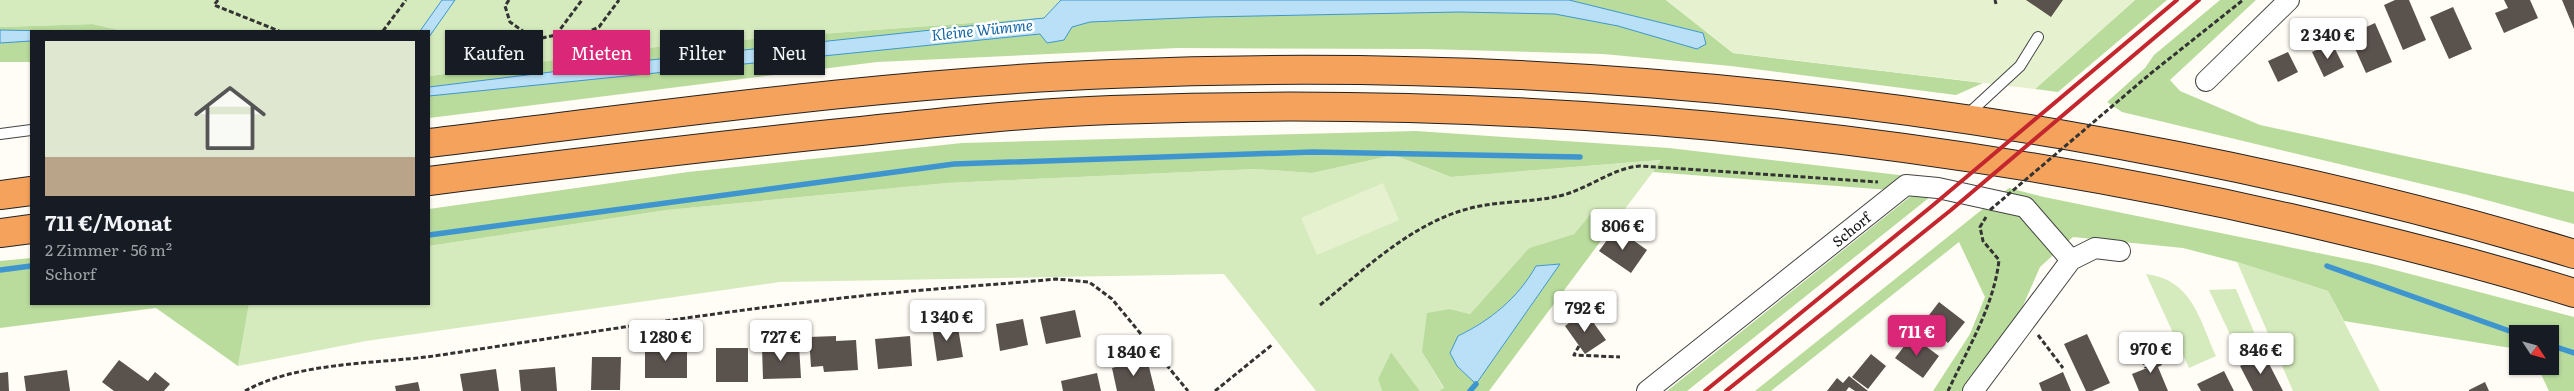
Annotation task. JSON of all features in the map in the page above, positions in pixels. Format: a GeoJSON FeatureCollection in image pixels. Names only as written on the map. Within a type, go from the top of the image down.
{"type":"FeatureCollection","features":[{"type":"Feature","properties":{"kind":"highway"},"geometry":{"type":"LineString","coordinates":[[430,143],[827,96],[1109,74],[1241,70],[1390,70],[1608,79],[1824,99],[1964,118],[2182,155],[2371,199],[2574,254]]}},
{"type":"Feature","properties":{"kind":"highway"},"geometry":{"type":"LineString","coordinates":[[430,181],[838,133],[970,120],[1109,110],[1388,107],[1606,116],[1832,138],[1983,159],[2165,190],[2363,235],[2574,293]]}},
{"type":"Feature","properties":{"kind":"highway"},"geometry":{"type":"LineString","coordinates":[[430,137],[496,135]]}},
{"type":"Feature","properties":{"kind":"highway"},"geometry":{"type":"LineString","coordinates":[[0,195],[30,191]]}},
{"type":"Feature","properties":{"kind":"highway"},"geometry":{"type":"LineString","coordinates":[[0,238],[19,230]]}},
{"type":"Feature","properties":{"kind":"street"},"geometry":{"type":"LineString","coordinates":[[2206,81],[2289,0]]}},
{"type":"Feature","properties":{"kind":"street"},"geometry":{"type":"LineString","coordinates":[[1906,185],[1938,188],[2025,206],[2071,260]]}},
{"type":"Feature","properties":{"kind":"street","name":"Schorf"},"geometry":{"type":"LineString","coordinates":[[1647,391],[1906,185]]}},
{"type":"Feature","properties":{"kind":"street"},"geometry":{"type":"LineString","coordinates":[[1973,391],[2071,260],[2095,248],[2120,251]]}},
{"type":"Feature","properties":{"kind":"lane"},"geometry":{"type":"LineString","coordinates":[[1964,118],[2020,66],[2038,37]]}},
{"type":"Feature","properties":{"kind":"lane"},"geometry":{"type":"LineString","coordinates":[[0,134],[30,130]]}},
{"type":"Feature","properties":{"kind":"path"},"geometry":{"type":"LineString","coordinates":[[218,0],[214,5],[276,30]]}},
{"type":"Feature","properties":{"kind":"path"},"geometry":{"type":"LineString","coordinates":[[384,30],[406,0]]}},
{"type":"Feature","properties":{"kind":"path"},"geometry":{"type":"LineString","coordinates":[[509,0],[505,6],[510,22],[527,34],[542,38],[553,36]]}},
{"type":"Feature","properties":{"kind":"path"},"geometry":{"type":"LineString","coordinates":[[560,30],[582,0]]}},
{"type":"Feature","properties":{"kind":"path"},"geometry":{"type":"LineString","coordinates":[[592,30],[599,27],[618,0]]}},
{"type":"Feature","properties":{"kind":"path"},"geometry":{"type":"LineString","coordinates":[[1948,391],[1976,333],[1997,278],[1999,260],[1983,241],[1980,227],[1990,210],[2150,74],[2243,0]]}},
{"type":"Feature","properties":{"kind":"path"},"geometry":{"type":"LineString","coordinates":[[1320,305],[1384,253],[1430,222],[1478,206],[1558,197],[1634,167],[1906,185]]}},
{"type":"Feature","properties":{"kind":"path"},"geometry":{"type":"LineString","coordinates":[[245,391],[261,382],[315,370],[432,356],[618,326],[836,298],[1056,279],[1089,282],[1112,299],[1188,391]]}},
{"type":"Feature","properties":{"kind":"path"},"geometry":{"type":"LineString","coordinates":[[2028,317],[2043,343],[2063,368]]}},
{"type":"Feature","properties":{"kind":"path"},"geometry":{"type":"LineString","coordinates":[[2127,361],[2131,353],[2138,350],[2144,340]]}},
{"type":"Feature","properties":{"kind":"path"},"geometry":{"type":"LineString","coordinates":[[1215,391],[1273,344]]}},
{"type":"Feature","properties":{"kind":"path"},"geometry":{"type":"LineString","coordinates":[[1579,346],[1574,355],[1620,357]]}},
{"type":"Feature","properties":{"kind":"path"},"geometry":{"type":"LineString","coordinates":[[2138,350],[2146,368]]}},
{"type":"Feature","properties":{"kind":"green space"},"geometry":{"type":"Polygon","coordinates":[[[0,0],[1282,0],[825,34],[825,30],[754,30],[754,39],[744,40],[744,30],[660,30],[660,47],[650,48],[650,30],[553,30],[553,60],[543,61],[543,30],[445,30],[445,74],[430,76],[430,30],[118,30],[93,24],[0,27],[0,0]]]}},
{"type":"Feature","properties":{"kind":"green space"},"geometry":{"type":"Polygon","coordinates":[[[1282,0],[1666,0],[1733,53],[1983,83],[1956,95],[1731,66],[1603,54],[1425,49],[1177,48],[877,62],[825,68],[825,34],[1282,0]]]}},
{"type":"Feature","properties":{"kind":"green space"},"geometry":{"type":"Polygon","coordinates":[[[1666,0],[2135,0],[2035,89],[1733,53],[1666,0]]]}},
{"type":"Feature","properties":{"kind":"green space"},"geometry":{"type":"Polygon","coordinates":[[[2135,0],[2167,0],[2058,92],[2035,89],[2135,0]]]}},
{"type":"Feature","properties":{"kind":"green space"},"geometry":{"type":"Polygon","coordinates":[[[2220,0],[2256,0],[2170,80],[2180,91],[2260,125],[2574,192],[2574,224],[2468,195],[2122,112],[2107,102],[2145,68],[2154,55],[2220,0]]]}},
{"type":"Feature","properties":{"kind":"green space"},"geometry":{"type":"Polygon","coordinates":[[[93,24],[118,30],[30,30],[30,62],[0,62],[0,27],[93,24]]]}},
{"type":"Feature","properties":{"kind":"green space"},"geometry":{"type":"Polygon","coordinates":[[[754,39],[754,75],[773,75],[430,118],[430,76],[445,74],[543,75],[543,61],[553,60],[553,75],[650,75],[650,48],[660,47],[660,75],[744,75],[744,40],[754,39]]]}},
{"type":"Feature","properties":{"kind":"green space"},"geometry":{"type":"Polygon","coordinates":[[[1416,131],[1669,148],[1950,181],[1687,391],[1667,391],[1916,192],[1653,172],[1661,160],[1451,177],[1394,155],[1312,173],[1256,169],[947,183],[667,210],[430,246],[430,209],[688,172],[962,143],[1416,131]]]}},
{"type":"Feature","properties":{"kind":"green space"},"geometry":{"type":"Polygon","coordinates":[[[1394,155],[1451,177],[1662,160],[1615,222],[1596,209],[1574,234],[1529,248],[1470,314],[1450,309],[1422,352],[1444,389],[1439,391],[1420,391],[1391,352],[1378,379],[1382,391],[1316,391],[1224,274],[780,282],[366,341],[238,366],[249,305],[430,305],[430,246],[667,210],[947,183],[1256,169],[1312,173],[1394,155]]]}},
{"type":"Feature","properties":{"kind":"green space"},"geometry":{"type":"Polygon","coordinates":[[[1383,183],[1399,220],[1317,255],[1301,218],[1383,183]]]}},
{"type":"Feature","properties":{"kind":"green space"},"geometry":{"type":"Polygon","coordinates":[[[2009,188],[2044,197],[2372,264],[2574,317],[2574,391],[2549,391],[2541,375],[2559,375],[2559,325],[2509,325],[2509,348],[2344,321],[2328,291],[2237,262],[2183,248],[2073,237],[2040,267],[2018,317],[1963,391],[1933,391],[1970,334],[1985,297],[1959,242],[1771,391],[1755,391],[2009,188]]]}},
{"type":"Feature","properties":{"kind":"green space"},"geometry":{"type":"Polygon","coordinates":[[[1596,208],[1615,222],[1489,391],[1439,391],[1444,388],[1422,352],[1427,313],[1450,309],[1470,314],[1529,248],[1574,234],[1596,208]],[[1560,264],[1536,266],[1521,288],[1503,307],[1482,323],[1458,336],[1457,366],[1476,383],[1560,264]]]}},
{"type":"Feature","properties":{"kind":"green space"},"geometry":{"type":"Polygon","coordinates":[[[30,258],[30,305],[249,305],[238,366],[156,308],[0,328],[0,261],[30,258]]]}},
{"type":"Feature","properties":{"kind":"green space"},"geometry":{"type":"Polygon","coordinates":[[[2237,262],[2328,291],[2380,391],[2293,391],[2237,262]]]}},
{"type":"Feature","properties":{"kind":"green space"},"geometry":{"type":"Polygon","coordinates":[[[2146,274],[2162,278],[2174,284],[2184,293],[2199,315],[2216,356],[2189,368],[2146,274]]]}},
{"type":"Feature","properties":{"kind":"green space"},"geometry":{"type":"Polygon","coordinates":[[[2236,289],[2254,332],[2240,344],[2235,345],[2209,290],[2236,289]]]}},
{"type":"Feature","properties":{"kind":"green space"},"geometry":{"type":"Polygon","coordinates":[[[1391,352],[1420,391],[1382,391],[1378,379],[1391,352]]]}},
{"type":"Feature","properties":{"kind":"water"},"geometry":{"type":"Polygon","coordinates":[[[442,0],[455,0],[430,36],[430,30],[421,30],[442,0]]]}},
{"type":"Feature","properties":{"kind":"water","name":"Kleine Wümme"},"geometry":{"type":"Polygon","coordinates":[[[1061,0],[1569,0],[1703,33],[1706,44],[1697,49],[1618,26],[1555,14],[1459,12],[1206,17],[1090,22],[1072,27],[1064,40],[1047,43],[1040,34],[825,56],[825,41],[1044,18],[1061,0]]]}},
{"type":"Feature","properties":{"kind":"water"},"geometry":{"type":"Polygon","coordinates":[[[0,30],[30,31],[30,41],[0,43],[0,30]]]}},
{"type":"Feature","properties":{"kind":"water"},"geometry":{"type":"Polygon","coordinates":[[[754,49],[754,63],[744,64],[744,50],[754,49]]]}},
{"type":"Feature","properties":{"kind":"water"},"geometry":{"type":"Polygon","coordinates":[[[660,59],[660,73],[650,74],[650,60],[660,59]]]}},
{"type":"Feature","properties":{"kind":"water"},"geometry":{"type":"Polygon","coordinates":[[[553,72],[553,75],[636,75],[430,96],[430,87],[527,75],[543,75],[543,73],[553,72]]]}},
{"type":"Feature","properties":{"kind":"water"},"geometry":{"type":"Polygon","coordinates":[[[1560,264],[1476,384],[1457,366],[1450,353],[1458,336],[1482,323],[1503,307],[1521,288],[1536,266],[1560,264]]]}},
{"type":"Feature","properties":{"kind":"building"},"geometry":{"type":"Polygon","coordinates":[[[2026,0],[2063,0],[2051,17],[2026,0]]]}},
{"type":"Feature","properties":{"kind":"building"},"geometry":{"type":"Polygon","coordinates":[[[2395,0],[2409,0],[2426,40],[2403,50],[2384,5],[2395,0]]]}},
{"type":"Feature","properties":{"kind":"building"},"geometry":{"type":"Polygon","coordinates":[[[2504,0],[2530,0],[2538,18],[2504,33],[2495,13],[2508,8],[2504,0]]]}},
{"type":"Feature","properties":{"kind":"building"},"geometry":{"type":"Polygon","coordinates":[[[2562,0],[2574,0],[2574,29],[2562,0]]]}},
{"type":"Feature","properties":{"kind":"building"},"geometry":{"type":"Polygon","coordinates":[[[2453,7],[2472,49],[2449,59],[2430,17],[2453,7]]]}},
{"type":"Feature","properties":{"kind":"building"},"geometry":{"type":"Polygon","coordinates":[[[2375,23],[2392,62],[2366,73],[2349,35],[2375,23]]]}},
{"type":"Feature","properties":{"kind":"building"},"geometry":{"type":"Polygon","coordinates":[[[2332,43],[2344,67],[2324,77],[2312,52],[2332,43]]]}},
{"type":"Feature","properties":{"kind":"building"},"geometry":{"type":"Polygon","coordinates":[[[2288,52],[2298,72],[2278,82],[2268,61],[2288,52]]]}},
{"type":"Feature","properties":{"kind":"building"},"geometry":{"type":"Polygon","coordinates":[[[1616,228],[1647,250],[1631,273],[1599,251],[1616,228]]]}},
{"type":"Feature","properties":{"kind":"building"},"geometry":{"type":"Polygon","coordinates":[[[1939,302],[1965,322],[1948,343],[1923,323],[1939,302]]]}},
{"type":"Feature","properties":{"kind":"building"},"geometry":{"type":"Polygon","coordinates":[[[1075,310],[1081,337],[1046,344],[1040,317],[1075,310]]]}},
{"type":"Feature","properties":{"kind":"building"},"geometry":{"type":"Polygon","coordinates":[[[1585,311],[1606,340],[1585,354],[1565,326],[1585,311]]]}},
{"type":"Feature","properties":{"kind":"building"},"geometry":{"type":"Polygon","coordinates":[[[1023,319],[1028,345],[1000,351],[996,324],[1023,319]]]}},
{"type":"Feature","properties":{"kind":"building"},"geometry":{"type":"Polygon","coordinates":[[[957,322],[963,357],[937,361],[932,326],[957,322]]]}},
{"type":"Feature","properties":{"kind":"building"},"geometry":{"type":"Polygon","coordinates":[[[2087,334],[2110,383],[2092,391],[2086,391],[2064,344],[2087,334]]]}},
{"type":"Feature","properties":{"kind":"building"},"geometry":{"type":"Polygon","coordinates":[[[836,336],[836,341],[856,340],[858,370],[824,372],[823,366],[811,367],[809,337],[836,336]]]}},
{"type":"Feature","properties":{"kind":"building"},"geometry":{"type":"Polygon","coordinates":[[[910,336],[912,366],[878,369],[875,339],[910,336]]]}},
{"type":"Feature","properties":{"kind":"building"},"geometry":{"type":"Polygon","coordinates":[[[1912,336],[1939,356],[1923,378],[1895,358],[1912,336]]]}},
{"type":"Feature","properties":{"kind":"building"},"geometry":{"type":"Polygon","coordinates":[[[2153,343],[2162,365],[2158,367],[2168,391],[2139,391],[2132,374],[2152,366],[2144,347],[2153,343]]]}},
{"type":"Feature","properties":{"kind":"building"},"geometry":{"type":"Polygon","coordinates":[[[799,345],[801,378],[763,379],[762,347],[799,345]]]}},
{"type":"Feature","properties":{"kind":"building"},"geometry":{"type":"Polygon","coordinates":[[[645,347],[687,347],[687,378],[645,378],[645,347]]]}},
{"type":"Feature","properties":{"kind":"building"},"geometry":{"type":"Polygon","coordinates":[[[716,348],[748,348],[748,382],[716,382],[716,348]]]}},
{"type":"Feature","properties":{"kind":"building"},"geometry":{"type":"Polygon","coordinates":[[[1871,354],[1886,366],[1868,389],[1852,377],[1871,354]]]}},
{"type":"Feature","properties":{"kind":"building"},"geometry":{"type":"Polygon","coordinates":[[[2264,354],[2283,391],[2253,391],[2240,366],[2264,354]]]}},
{"type":"Feature","properties":{"kind":"building"},"geometry":{"type":"Polygon","coordinates":[[[592,357],[621,357],[620,390],[591,390],[592,357]]]}},
{"type":"Feature","properties":{"kind":"building"},"geometry":{"type":"Polygon","coordinates":[[[1147,359],[1155,391],[1117,391],[1112,368],[1147,359]]]}},
{"type":"Feature","properties":{"kind":"building"},"geometry":{"type":"Polygon","coordinates":[[[119,360],[148,381],[155,372],[170,384],[164,391],[114,391],[102,382],[119,360]]]}},
{"type":"Feature","properties":{"kind":"building"},"geometry":{"type":"Polygon","coordinates":[[[555,367],[557,391],[521,391],[519,370],[555,367]]]}},
{"type":"Feature","properties":{"kind":"building"},"geometry":{"type":"Polygon","coordinates":[[[496,369],[499,391],[463,391],[460,374],[496,369]]]}},
{"type":"Feature","properties":{"kind":"building"},"geometry":{"type":"Polygon","coordinates":[[[67,370],[70,391],[26,391],[24,376],[67,370]]]}},
{"type":"Feature","properties":{"kind":"building"},"geometry":{"type":"Polygon","coordinates":[[[2224,371],[2234,391],[2201,391],[2197,384],[2224,371]]]}},
{"type":"Feature","properties":{"kind":"building"},"geometry":{"type":"Polygon","coordinates":[[[8,372],[9,391],[0,391],[0,373],[8,372]]]}},
{"type":"Feature","properties":{"kind":"building"},"geometry":{"type":"Polygon","coordinates":[[[2063,372],[2071,391],[2042,391],[2039,383],[2063,372]]]}},
{"type":"Feature","properties":{"kind":"building"},"geometry":{"type":"Polygon","coordinates":[[[1097,373],[1101,391],[1063,391],[1061,381],[1097,373]]]}},
{"type":"Feature","properties":{"kind":"building"},"geometry":{"type":"Polygon","coordinates":[[[1849,376],[1868,391],[1855,391],[1849,387],[1846,391],[1827,391],[1837,378],[1843,383],[1849,376]]]}},
{"type":"Feature","properties":{"kind":"building"},"geometry":{"type":"Polygon","coordinates":[[[418,382],[420,391],[396,391],[395,386],[418,382]]]}},
{"type":"Feature","properties":{"kind":"building"},"geometry":{"type":"Polygon","coordinates":[[[2485,382],[2489,391],[2469,391],[2469,390],[2485,382]]]}},
{"type":"Feature","properties":{"kind":"waterway"},"geometry":{"type":"LineString","coordinates":[[430,235],[954,164],[1313,152],[1580,157]]}},
{"type":"Feature","properties":{"kind":"waterway"},"geometry":{"type":"LineString","coordinates":[[0,270],[30,266]]}},
{"type":"Feature","properties":{"kind":"waterway"},"geometry":{"type":"LineString","coordinates":[[2327,266],[2509,331]]}},
{"type":"Feature","properties":{"kind":"waterway"},"geometry":{"type":"LineString","coordinates":[[2559,348],[2574,353]]}},
{"type":"Feature","properties":{"kind":"waterway"},"geometry":{"type":"LineString","coordinates":[[1470,391],[1476,384]]}},
{"type":"Feature","properties":{"kind":"railway"},"geometry":{"type":"LineString","coordinates":[[1705,391],[1932,206],[2177,0]]}},
{"type":"Feature","properties":{"kind":"railway"},"geometry":{"type":"LineString","coordinates":[[1726,391],[1951,210],[2199,0]]}}]}
